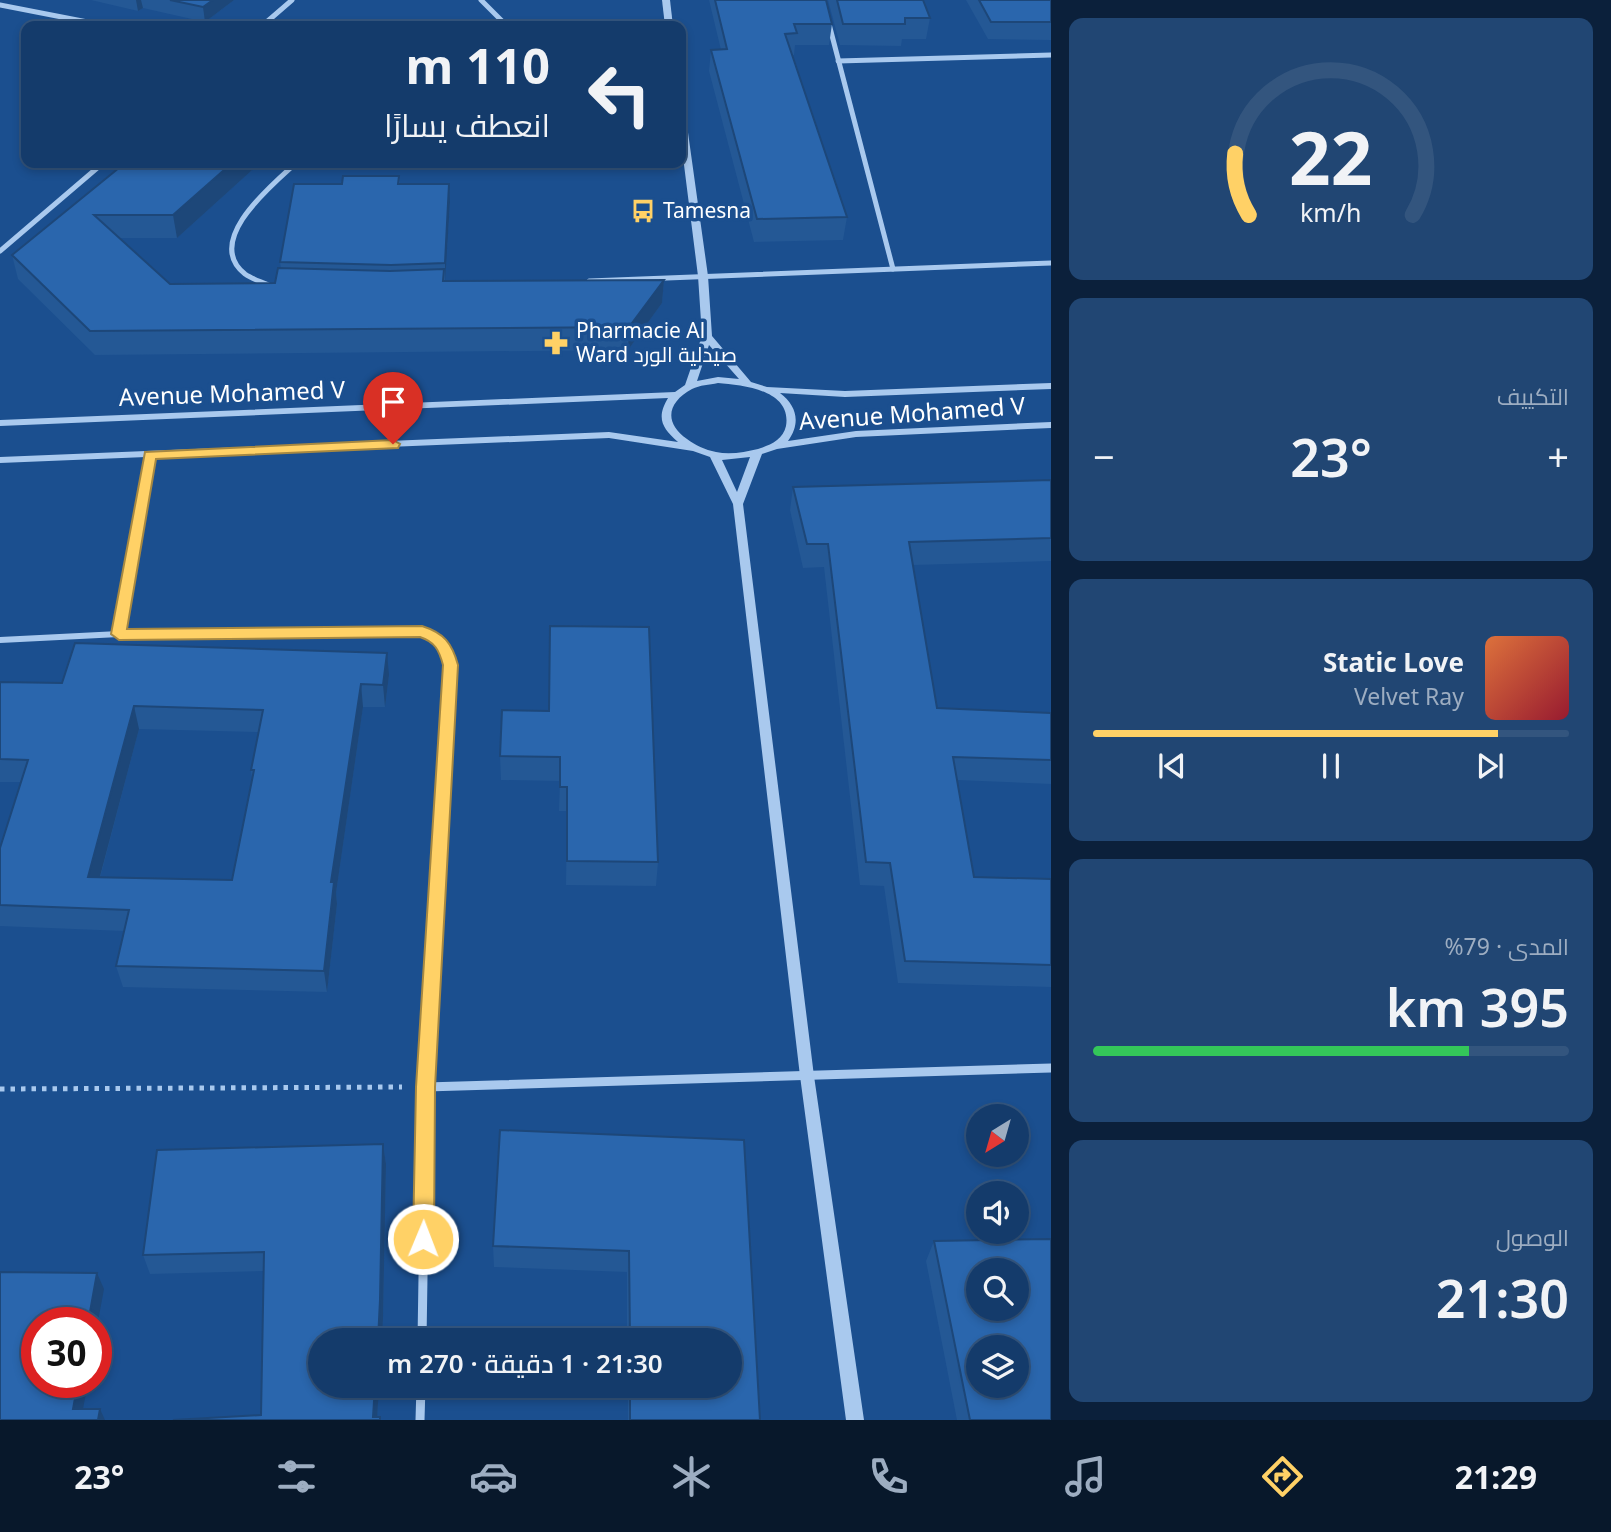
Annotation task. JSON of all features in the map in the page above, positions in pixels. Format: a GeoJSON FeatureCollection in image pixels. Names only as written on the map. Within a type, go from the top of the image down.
{"type":"FeatureCollection","features":[{"type":"Feature","properties":{"kind":"street"},"geometry":{"type":"LineString","coordinates":[[268,21],[292,0]]}},
{"type":"Feature","properties":{"kind":"street"},"geometry":{"type":"LineString","coordinates":[[481,0],[502,21]]}},
{"type":"Feature","properties":{"kind":"street"},"geometry":{"type":"LineString","coordinates":[[666,0],[668,21]]}},
{"type":"Feature","properties":{"kind":"street"},"geometry":{"type":"LineString","coordinates":[[0,5],[82,21]]}},
{"type":"Feature","properties":{"kind":"street"},"geometry":{"type":"LineString","coordinates":[[826,12],[893,269]]}},
{"type":"Feature","properties":{"kind":"street"},"geometry":{"type":"LineString","coordinates":[[838,61],[1051,55]]}},
{"type":"Feature","properties":{"kind":"street"},"geometry":{"type":"LineString","coordinates":[[686,148],[703,276],[707,336],[690,386]]}},
{"type":"Feature","properties":{"kind":"street"},"geometry":{"type":"LineString","coordinates":[[0,251],[97,168]]}},
{"type":"Feature","properties":{"kind":"street"},"geometry":{"type":"LineString","coordinates":[[279,286],[268,286],[238,270],[229,253],[230,234],[291,168]]}},
{"type":"Feature","properties":{"kind":"street"},"geometry":{"type":"LineString","coordinates":[[581,281],[1051,263]]}},
{"type":"Feature","properties":{"kind":"street"},"geometry":{"type":"LineString","coordinates":[[707,336],[746,382]]}},
{"type":"Feature","properties":{"kind":"street"},"geometry":{"type":"LineString","coordinates":[[0,460],[609,435],[728,457],[757,453],[777,446],[789,435],[792,422],[789,408],[778,396],[765,388],[746,382],[718,380],[690,386],[675,395],[667,407],[666,420],[670,430],[694,449]]}},
{"type":"Feature","properties":{"kind":"street","name":"Avenue Mohamed V"},"geometry":{"type":"LineString","coordinates":[[765,388],[845,394],[1051,386]]}},
{"type":"Feature","properties":{"kind":"street","name":"Avenue Mohamed V"},"geometry":{"type":"LineString","coordinates":[[0,423],[675,395]]}},
{"type":"Feature","properties":{"kind":"street","name":"Avenue Mohamed V"},"geometry":{"type":"LineString","coordinates":[[777,446],[856,434],[1051,425]]}},
{"type":"Feature","properties":{"kind":"street"},"geometry":{"type":"LineString","coordinates":[[738,503],[757,453]]}},
{"type":"Feature","properties":{"kind":"street"},"geometry":{"type":"LineString","coordinates":[[119,634],[150,455]]}},
{"type":"Feature","properties":{"kind":"street"},"geometry":{"type":"LineString","coordinates":[[714,455],[738,503],[807,1076],[855,1420]]}},
{"type":"Feature","properties":{"kind":"street"},"geometry":{"type":"LineString","coordinates":[[0,639],[119,634],[422,632],[436,637],[446,650],[450,665],[426,1087],[422,1328]]}},
{"type":"Feature","properties":{"kind":"street"},"geometry":{"type":"LineString","coordinates":[[426,1087],[1051,1068]]}},
{"type":"Feature","properties":{"kind":"street"},"geometry":{"type":"LineString","coordinates":[[420,1420],[421,1398]]}},
{"type":"Feature","properties":{"kind":"path"},"geometry":{"type":"LineString","coordinates":[[0,1089],[426,1087]]}},
{"type":"Feature","properties":{"kind":"building"},"geometry":{"type":"Polygon","coordinates":[[[170,0],[213,0],[203,7],[170,0]]]}},
{"type":"Feature","properties":{"kind":"building"},"geometry":{"type":"Polygon","coordinates":[[[715,0],[826,0],[832,24],[794,24],[797,33],[785,34],[847,217],[757,219],[711,50],[727,49],[715,0]]]}},
{"type":"Feature","properties":{"kind":"building"},"geometry":{"type":"Polygon","coordinates":[[[837,0],[923,0],[930,18],[905,18],[905,24],[843,24],[837,0]]]}},
{"type":"Feature","properties":{"kind":"building"},"geometry":{"type":"Polygon","coordinates":[[[979,0],[1051,0],[1051,22],[991,22],[979,0]]]}},
{"type":"Feature","properties":{"kind":"building"},"geometry":{"type":"Polygon","coordinates":[[[119,168],[226,168],[173,215],[94,215],[170,284],[275,283],[278,268],[390,271],[444,269],[443,281],[664,280],[629,327],[90,331],[12,255],[119,168]]]}},
{"type":"Feature","properties":{"kind":"building"},"geometry":{"type":"Polygon","coordinates":[[[343,176],[399,176],[398,184],[449,184],[445,263],[391,265],[280,262],[294,184],[342,184],[343,176]]]}},
{"type":"Feature","properties":{"kind":"building"},"geometry":{"type":"Polygon","coordinates":[[[1051,480],[1051,538],[909,542],[937,708],[1051,713],[1051,760],[953,757],[974,877],[1051,879],[1051,965],[905,961],[890,863],[866,862],[828,544],[807,544],[793,487],[1051,480]]]}},
{"type":"Feature","properties":{"kind":"building"},"geometry":{"type":"Polygon","coordinates":[[[550,626],[649,627],[658,862],[567,861],[567,787],[560,787],[560,757],[500,756],[502,710],[549,711],[550,626]]]}},
{"type":"Feature","properties":{"kind":"building"},"geometry":{"type":"Polygon","coordinates":[[[75,643],[387,653],[383,685],[361,684],[331,882],[334,882],[324,971],[116,966],[129,910],[0,905],[0,848],[28,760],[0,759],[0,682],[62,683],[75,643]],[[134,706],[88,877],[232,880],[263,710],[134,706]]]}},
{"type":"Feature","properties":{"kind":"building"},"geometry":{"type":"Polygon","coordinates":[[[500,1130],[744,1140],[760,1420],[630,1420],[630,1398],[742,1398],[742,1328],[630,1328],[629,1251],[493,1246],[500,1130]]]}},
{"type":"Feature","properties":{"kind":"building"},"geometry":{"type":"Polygon","coordinates":[[[383,1144],[379,1328],[308,1328],[308,1398],[374,1398],[373,1417],[380,1417],[380,1420],[173,1420],[261,1415],[264,1252],[143,1255],[157,1150],[383,1144]]]}},
{"type":"Feature","properties":{"kind":"building"},"geometry":{"type":"Polygon","coordinates":[[[1029,1239],[1051,1239],[1051,1420],[970,1420],[934,1241],[1029,1244],[1029,1239]]]}},
{"type":"Feature","properties":{"kind":"building"},"geometry":{"type":"Polygon","coordinates":[[[0,1272],[97,1273],[91,1307],[21,1307],[21,1398],[75,1398],[73,1409],[100,1409],[98,1420],[0,1420],[0,1272]]]}},
{"type":"Feature","properties":{"kind":"place","name":"Tamesna"},"geometry":{"type":"Point","coordinates":[643,211]}},
{"type":"Feature","properties":{"kind":"place","name":"Pharmacie Al Ward صيدلية الورد"},"geometry":{"type":"Point","coordinates":[556,343]}},
{"type":"Feature","properties":{"kind":"route"},"geometry":{"type":"LineString","coordinates":[[393,444],[150,455],[119,634],[422,632],[436,637],[446,650],[450,665],[426,1087],[423,1239]]}}]}
